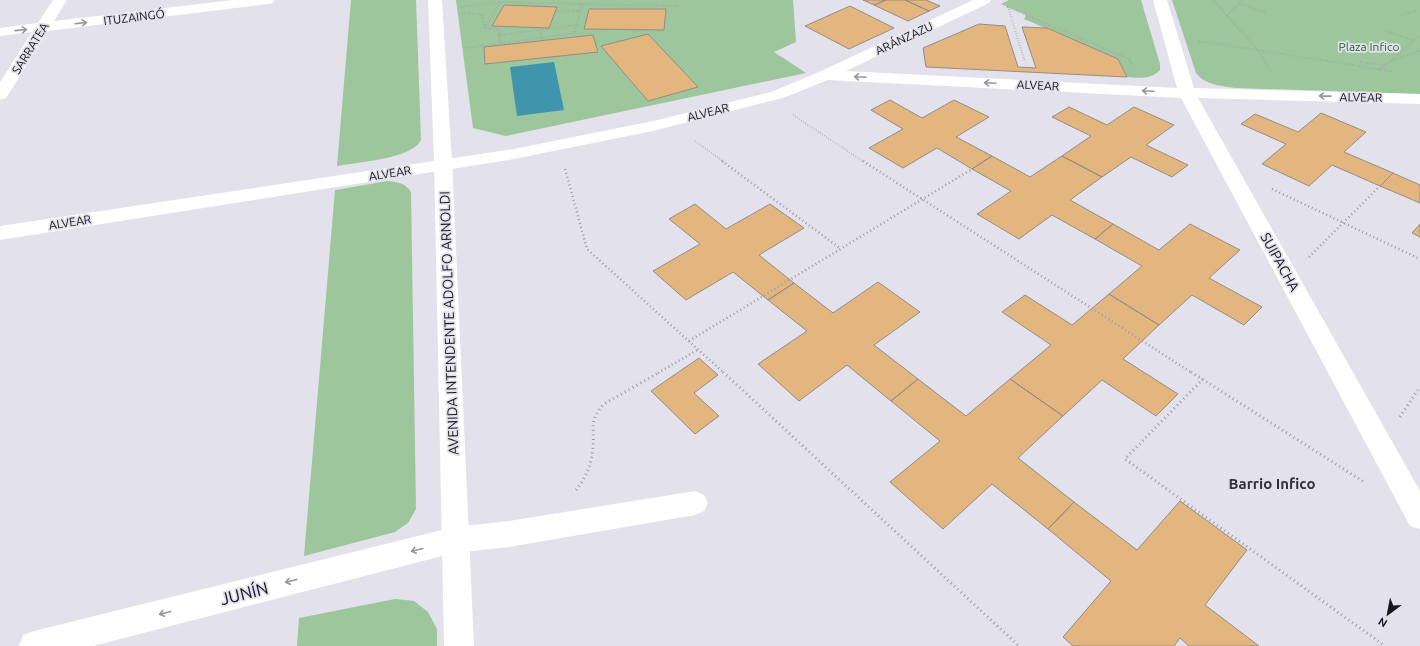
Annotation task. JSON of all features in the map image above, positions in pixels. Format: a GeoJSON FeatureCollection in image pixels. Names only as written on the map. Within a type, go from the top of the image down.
{"type":"FeatureCollection","features":[{"type":"Feature","properties":{"kind":"street","name":"SARRATEA"},"geometry":{"type":"LineString","coordinates":[[0,95],[60,0]]}},
{"type":"Feature","properties":{"kind":"street","name":"ITUZAINGÓ"},"geometry":{"type":"LineString","coordinates":[[0,32],[268,0]]}},
{"type":"Feature","properties":{"kind":"street","name":"ARÁNZAZU"},"geometry":{"type":"LineString","coordinates":[[825,75],[984,0]]}},
{"type":"Feature","properties":{"kind":"street","name":"SUIPACHA"},"geometry":{"type":"LineString","coordinates":[[1160,0],[1187,93],[1420,517]]}},
{"type":"Feature","properties":{"kind":"street","name":"AVENIDA INTENDENTE ADOLFO ARNOLDI"},"geometry":{"type":"LineString","coordinates":[[436,7],[444,164],[454,540],[459,646]]}},
{"type":"Feature","properties":{"kind":"street","name":"ALVEAR"},"geometry":{"type":"LineString","coordinates":[[0,233],[514,154],[669,122],[767,98],[825,75],[1187,93],[1420,99]]}},
{"type":"Feature","properties":{"kind":"street","name":"JUNÍN"},"geometry":{"type":"LineString","coordinates":[[34,646],[454,540],[510,534],[695,503]]}},
{"type":"Feature","properties":{"kind":"path"},"geometry":{"type":"LineString","coordinates":[[1213,0],[1258,50]]}},
{"type":"Feature","properties":{"kind":"path"},"geometry":{"type":"LineString","coordinates":[[1227,15],[1243,0]]}},
{"type":"Feature","properties":{"kind":"path"},"geometry":{"type":"LineString","coordinates":[[485,28],[501,2]]}},
{"type":"Feature","properties":{"kind":"path"},"geometry":{"type":"LineString","coordinates":[[436,7],[501,2],[677,6]]}},
{"type":"Feature","properties":{"kind":"path"},"geometry":{"type":"LineString","coordinates":[[1239,3],[1266,13]]}},
{"type":"Feature","properties":{"kind":"path"},"geometry":{"type":"LineString","coordinates":[[438,52],[575,33],[582,4]]}},
{"type":"Feature","properties":{"kind":"path"},"geometry":{"type":"LineString","coordinates":[[1001,4],[1129,59],[1144,91]]}},
{"type":"Feature","properties":{"kind":"path"},"geometry":{"type":"LineString","coordinates":[[436,7],[481,14],[485,28]]}},
{"type":"Feature","properties":{"kind":"path"},"geometry":{"type":"LineString","coordinates":[[1008,7],[1032,85]]}},
{"type":"Feature","properties":{"kind":"path"},"geometry":{"type":"LineString","coordinates":[[1401,14],[1420,10]]}},
{"type":"Feature","properties":{"kind":"path"},"geometry":{"type":"LineString","coordinates":[[556,11],[580,11]]}},
{"type":"Feature","properties":{"kind":"path"},"geometry":{"type":"LineString","coordinates":[[499,35],[577,25]]}},
{"type":"Feature","properties":{"kind":"path"},"geometry":{"type":"LineString","coordinates":[[485,28],[501,30],[499,35],[501,43]]}},
{"type":"Feature","properties":{"kind":"path"},"geometry":{"type":"LineString","coordinates":[[540,30],[542,38]]}},
{"type":"Feature","properties":{"kind":"path"},"geometry":{"type":"LineString","coordinates":[[1386,31],[1414,41]]}},
{"type":"Feature","properties":{"kind":"path"},"geometry":{"type":"LineString","coordinates":[[1171,36],[1399,73]]}},
{"type":"Feature","properties":{"kind":"path"},"geometry":{"type":"LineString","coordinates":[[1379,70],[1420,36]]}},
{"type":"Feature","properties":{"kind":"path"},"geometry":{"type":"LineString","coordinates":[[1388,62],[1420,51]]}},
{"type":"Feature","properties":{"kind":"path"},"geometry":{"type":"LineString","coordinates":[[1360,62],[1385,65]]}},
{"type":"Feature","properties":{"kind":"path"},"geometry":{"type":"LineString","coordinates":[[767,98],[922,200],[1367,484]]}},
{"type":"Feature","properties":{"kind":"path"},"geometry":{"type":"LineString","coordinates":[[669,122],[841,249]]}},
{"type":"Feature","properties":{"kind":"path"},"geometry":{"type":"LineString","coordinates":[[558,145],[586,249],[698,349],[1019,646]]}},
{"type":"Feature","properties":{"kind":"path"},"geometry":{"type":"LineString","coordinates":[[689,341],[972,169]]}},
{"type":"Feature","properties":{"kind":"path"},"geometry":{"type":"LineString","coordinates":[[1229,169],[1420,259]]}},
{"type":"Feature","properties":{"kind":"path"},"geometry":{"type":"LineString","coordinates":[[1288,277],[1380,186]]}},
{"type":"Feature","properties":{"kind":"path"},"geometry":{"type":"LineString","coordinates":[[574,494],[582,484],[589,468],[594,447],[592,428],[594,414],[604,404],[698,349]]}},
{"type":"Feature","properties":{"kind":"path"},"geometry":{"type":"LineString","coordinates":[[1203,379],[1125,459],[1385,646]]}},
{"type":"Feature","properties":{"kind":"green space"},"geometry":{"type":"Polygon","coordinates":[[[351,0],[416,0],[421,140],[416,146],[407,152],[396,156],[337,166],[351,0]]]}},
{"type":"Feature","properties":{"kind":"green space"},"geometry":{"type":"Polygon","coordinates":[[[456,0],[793,0],[796,42],[774,52],[806,73],[506,136],[473,128],[456,0]]]}},
{"type":"Feature","properties":{"kind":"green space"},"geometry":{"type":"Polygon","coordinates":[[[1009,0],[1141,0],[1160,64],[1160,70],[1149,77],[1127,77],[1118,59],[1024,19],[1026,15],[1001,4],[1009,0]]]}},
{"type":"Feature","properties":{"kind":"green space","name":"Plaza Infico"},"geometry":{"type":"Polygon","coordinates":[[[1172,0],[1420,0],[1420,94],[1236,88],[1220,86],[1209,82],[1204,80],[1196,73],[1172,0]]]}},
{"type":"Feature","properties":{"kind":"green space"},"geometry":{"type":"Polygon","coordinates":[[[388,181],[404,185],[411,192],[416,509],[408,523],[395,532],[304,556],[335,190],[388,181]]]}},
{"type":"Feature","properties":{"kind":"green space"},"geometry":{"type":"Polygon","coordinates":[[[395,599],[414,601],[428,612],[437,629],[437,646],[297,646],[299,618],[395,599]]]}},
{"type":"Feature","properties":{"kind":"water"},"geometry":{"type":"Polygon","coordinates":[[[554,62],[564,110],[517,116],[510,67],[554,62]]]}},
{"type":"Feature","properties":{"kind":"building"},"geometry":{"type":"Polygon","coordinates":[[[863,0],[886,0],[874,5],[863,0]]]}},
{"type":"Feature","properties":{"kind":"building"},"geometry":{"type":"Polygon","coordinates":[[[886,0],[905,0],[929,11],[908,21],[874,5],[886,0]]]}},
{"type":"Feature","properties":{"kind":"building"},"geometry":{"type":"Polygon","coordinates":[[[905,0],[926,0],[940,6],[929,11],[905,0]]]}},
{"type":"Feature","properties":{"kind":"building"},"geometry":{"type":"Polygon","coordinates":[[[504,5],[557,7],[549,28],[492,26],[504,5]]]}},
{"type":"Feature","properties":{"kind":"building"},"geometry":{"type":"Polygon","coordinates":[[[850,6],[894,28],[849,49],[805,26],[850,6]]]}},
{"type":"Feature","properties":{"kind":"building"},"geometry":{"type":"Polygon","coordinates":[[[589,9],[666,9],[664,30],[584,29],[589,9]]]}},
{"type":"Feature","properties":{"kind":"building"},"geometry":{"type":"Polygon","coordinates":[[[979,24],[1005,26],[1018,67],[1036,68],[1022,27],[1047,28],[1118,59],[1127,77],[926,67],[923,48],[979,24]]]}},
{"type":"Feature","properties":{"kind":"building"},"geometry":{"type":"Polygon","coordinates":[[[648,34],[698,87],[648,101],[601,46],[648,34]]]}},
{"type":"Feature","properties":{"kind":"building"},"geometry":{"type":"Polygon","coordinates":[[[593,35],[598,52],[485,64],[484,47],[593,35]]]}},
{"type":"Feature","properties":{"kind":"building"},"geometry":{"type":"Polygon","coordinates":[[[890,100],[922,118],[954,100],[989,117],[956,137],[992,156],[972,169],[937,148],[903,168],[869,148],[903,129],[871,110],[890,100]]]}},
{"type":"Feature","properties":{"kind":"building"},"geometry":{"type":"Polygon","coordinates":[[[1069,107],[1107,125],[1134,107],[1174,125],[1146,145],[1188,165],[1172,177],[1131,157],[1102,177],[1062,156],[1091,136],[1052,117],[1069,107]]]}},
{"type":"Feature","properties":{"kind":"building"},"geometry":{"type":"Polygon","coordinates":[[[1321,113],[1366,132],[1344,152],[1393,173],[1380,186],[1332,165],[1309,186],[1262,164],[1286,144],[1241,124],[1255,114],[1298,132],[1321,113]]]}},
{"type":"Feature","properties":{"kind":"building"},"geometry":{"type":"Polygon","coordinates":[[[992,156],[1030,177],[1062,156],[1102,177],[1070,200],[1113,224],[1095,239],[1052,215],[1019,239],[977,214],[1011,191],[972,169],[992,156]]]}},
{"type":"Feature","properties":{"kind":"building"},"geometry":{"type":"Polygon","coordinates":[[[1393,173],[1420,185],[1420,203],[1380,186],[1393,173]]]}},
{"type":"Feature","properties":{"kind":"building"},"geometry":{"type":"Polygon","coordinates":[[[695,204],[726,229],[770,204],[804,228],[759,255],[794,283],[768,300],[733,272],[686,300],[653,271],[700,244],[669,219],[695,204]]]}},
{"type":"Feature","properties":{"kind":"building"},"geometry":{"type":"Polygon","coordinates":[[[1113,224],[1159,250],[1190,224],[1240,250],[1209,278],[1262,307],[1244,325],[1192,295],[1159,325],[1109,294],[1142,266],[1095,239],[1113,224]]]}},
{"type":"Feature","properties":{"kind":"building"},"geometry":{"type":"Polygon","coordinates":[[[1420,224],[1420,237],[1412,233],[1420,224]]]}},
{"type":"Feature","properties":{"kind":"building"},"geometry":{"type":"Polygon","coordinates":[[[878,282],[920,312],[874,345],[918,379],[891,401],[847,365],[799,401],[758,364],[807,331],[768,300],[794,283],[833,313],[878,282]]]}},
{"type":"Feature","properties":{"kind":"building"},"geometry":{"type":"Polygon","coordinates":[[[1109,294],[1159,325],[1123,359],[1178,394],[1156,416],[1102,380],[1063,416],[1010,379],[1051,345],[1002,312],[1025,295],[1072,325],[1109,294]]]}},
{"type":"Feature","properties":{"kind":"building"},"geometry":{"type":"Polygon","coordinates":[[[699,358],[718,375],[694,393],[719,416],[695,434],[651,391],[699,358]]]}},
{"type":"Feature","properties":{"kind":"building"},"geometry":{"type":"Polygon","coordinates":[[[918,379],[966,416],[1010,379],[1063,416],[1018,458],[1074,502],[1048,529],[992,484],[943,529],[890,482],[940,441],[891,401],[918,379]]]}},
{"type":"Feature","properties":{"kind":"building"},"geometry":{"type":"Polygon","coordinates":[[[1180,501],[1247,550],[1205,605],[1259,646],[1189,646],[1180,638],[1174,646],[1073,646],[1063,637],[1111,581],[1048,529],[1074,502],[1137,550],[1180,501]]]}},
{"type":"Feature","properties":{"kind":"district","name":"Barrio Infico"},"geometry":{"type":"Point","coordinates":[1272,483]}}]}
